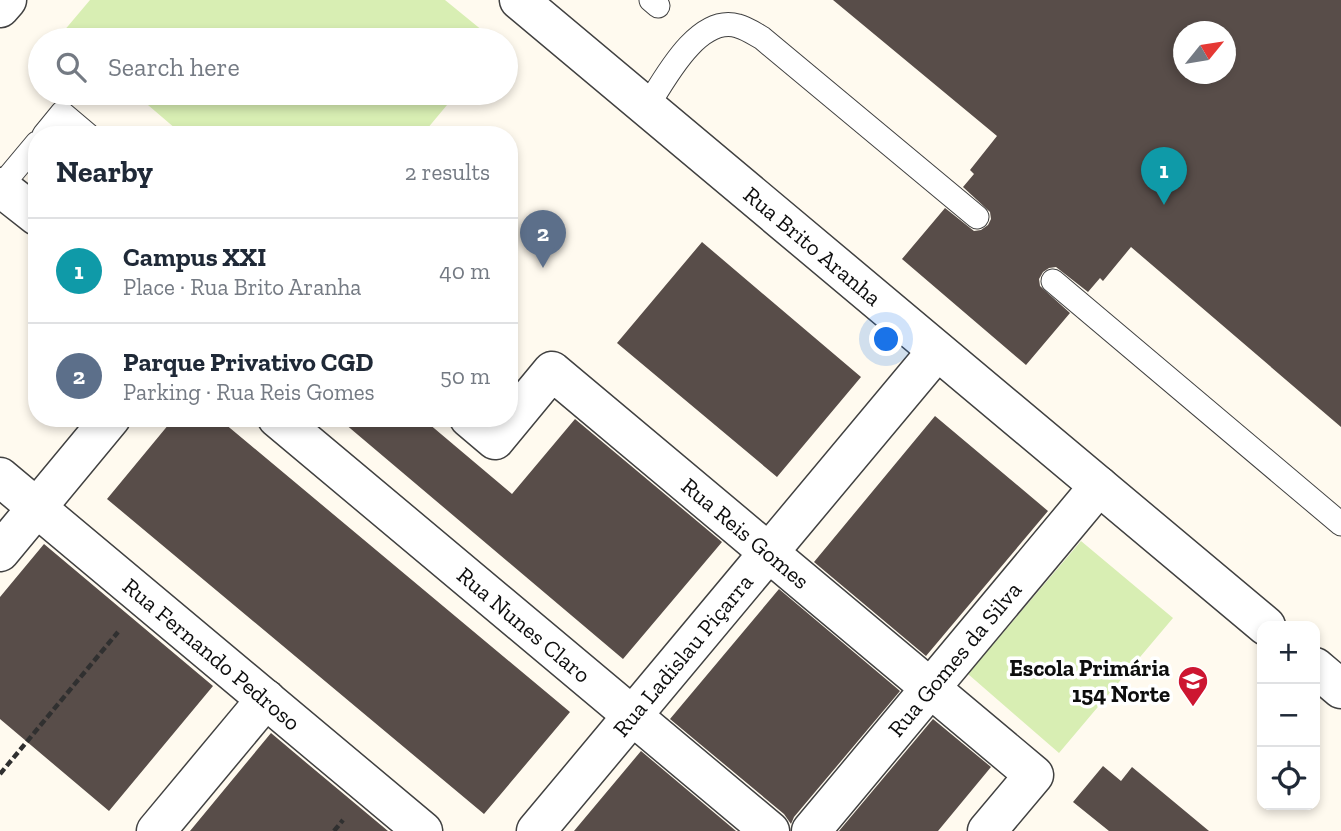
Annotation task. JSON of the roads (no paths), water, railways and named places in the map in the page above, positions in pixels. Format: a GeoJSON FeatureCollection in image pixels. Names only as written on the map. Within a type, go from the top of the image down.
{"type":"FeatureCollection","features":[{"type":"Feature","properties":{"kind":"street"},"geometry":{"type":"LineString","coordinates":[[0,8],[7,0]]}},
{"type":"Feature","properties":{"kind":"street","name":"Rua Brito Aranha"},"geometry":{"type":"LineString","coordinates":[[519,0],[1260,621]]}},
{"type":"Feature","properties":{"kind":"street"},"geometry":{"type":"LineString","coordinates":[[0,187],[28,209]]}},
{"type":"Feature","properties":{"kind":"street","name":"Rua Ladislau Piçarra"},"geometry":{"type":"LineString","coordinates":[[536,831],[937,351]]}},
{"type":"Feature","properties":{"kind":"street","name":"Rua Reis Gomes"},"geometry":{"type":"LineString","coordinates":[[518,412],[552,371],[1034,775],[987,831]]}},
{"type":"Feature","properties":{"kind":"street"},"geometry":{"type":"LineString","coordinates":[[0,552],[104,427]]}},
{"type":"Feature","properties":{"kind":"street","name":"Rua Nunes Claro"},"geometry":{"type":"LineString","coordinates":[[288,427],[770,831]]}},
{"type":"Feature","properties":{"kind":"street","name":"Rua Reis Gomes"},"geometry":{"type":"LineString","coordinates":[[480,427],[495,440],[506,427]]}},
{"type":"Feature","properties":{"kind":"street","name":"Rua Fernando Pedroso"},"geometry":{"type":"LineString","coordinates":[[0,477],[423,831]]}},
{"type":"Feature","properties":{"kind":"street","name":"Rua Gomes da Silva"},"geometry":{"type":"LineString","coordinates":[[811,831],[1099,486]]}},
{"type":"Feature","properties":{"kind":"street"},"geometry":{"type":"LineString","coordinates":[[1320,671],[1341,689]]}},
{"type":"Feature","properties":{"kind":"street"},"geometry":{"type":"LineString","coordinates":[[156,831],[266,699]]}},
{"type":"Feature","properties":{"kind":"lane"},"geometry":{"type":"LineString","coordinates":[[647,107],[687,46],[709,28],[736,25],[762,38],[977,217]]}},
{"type":"Feature","properties":{"kind":"lane"},"geometry":{"type":"LineString","coordinates":[[51,126],[62,113],[77,126]]}},
{"type":"Feature","properties":{"kind":"lane"},"geometry":{"type":"LineString","coordinates":[[0,187],[28,154]]}},
{"type":"Feature","properties":{"kind":"lane"},"geometry":{"type":"LineString","coordinates":[[1053,281],[1341,524]]}},
{"type":"Feature","properties":{"kind":"place","name":"Campus XXI"},"geometry":{"type":"Point","coordinates":[1164,205]}},
{"type":"Feature","properties":{"kind":"place","name":"Parque Privativo CGD"},"geometry":{"type":"Point","coordinates":[543,268]}},
{"type":"Feature","properties":{"kind":"place","name":"Escola Primária 154 Norte"},"geometry":{"type":"Point","coordinates":[1193,708]}}]}
